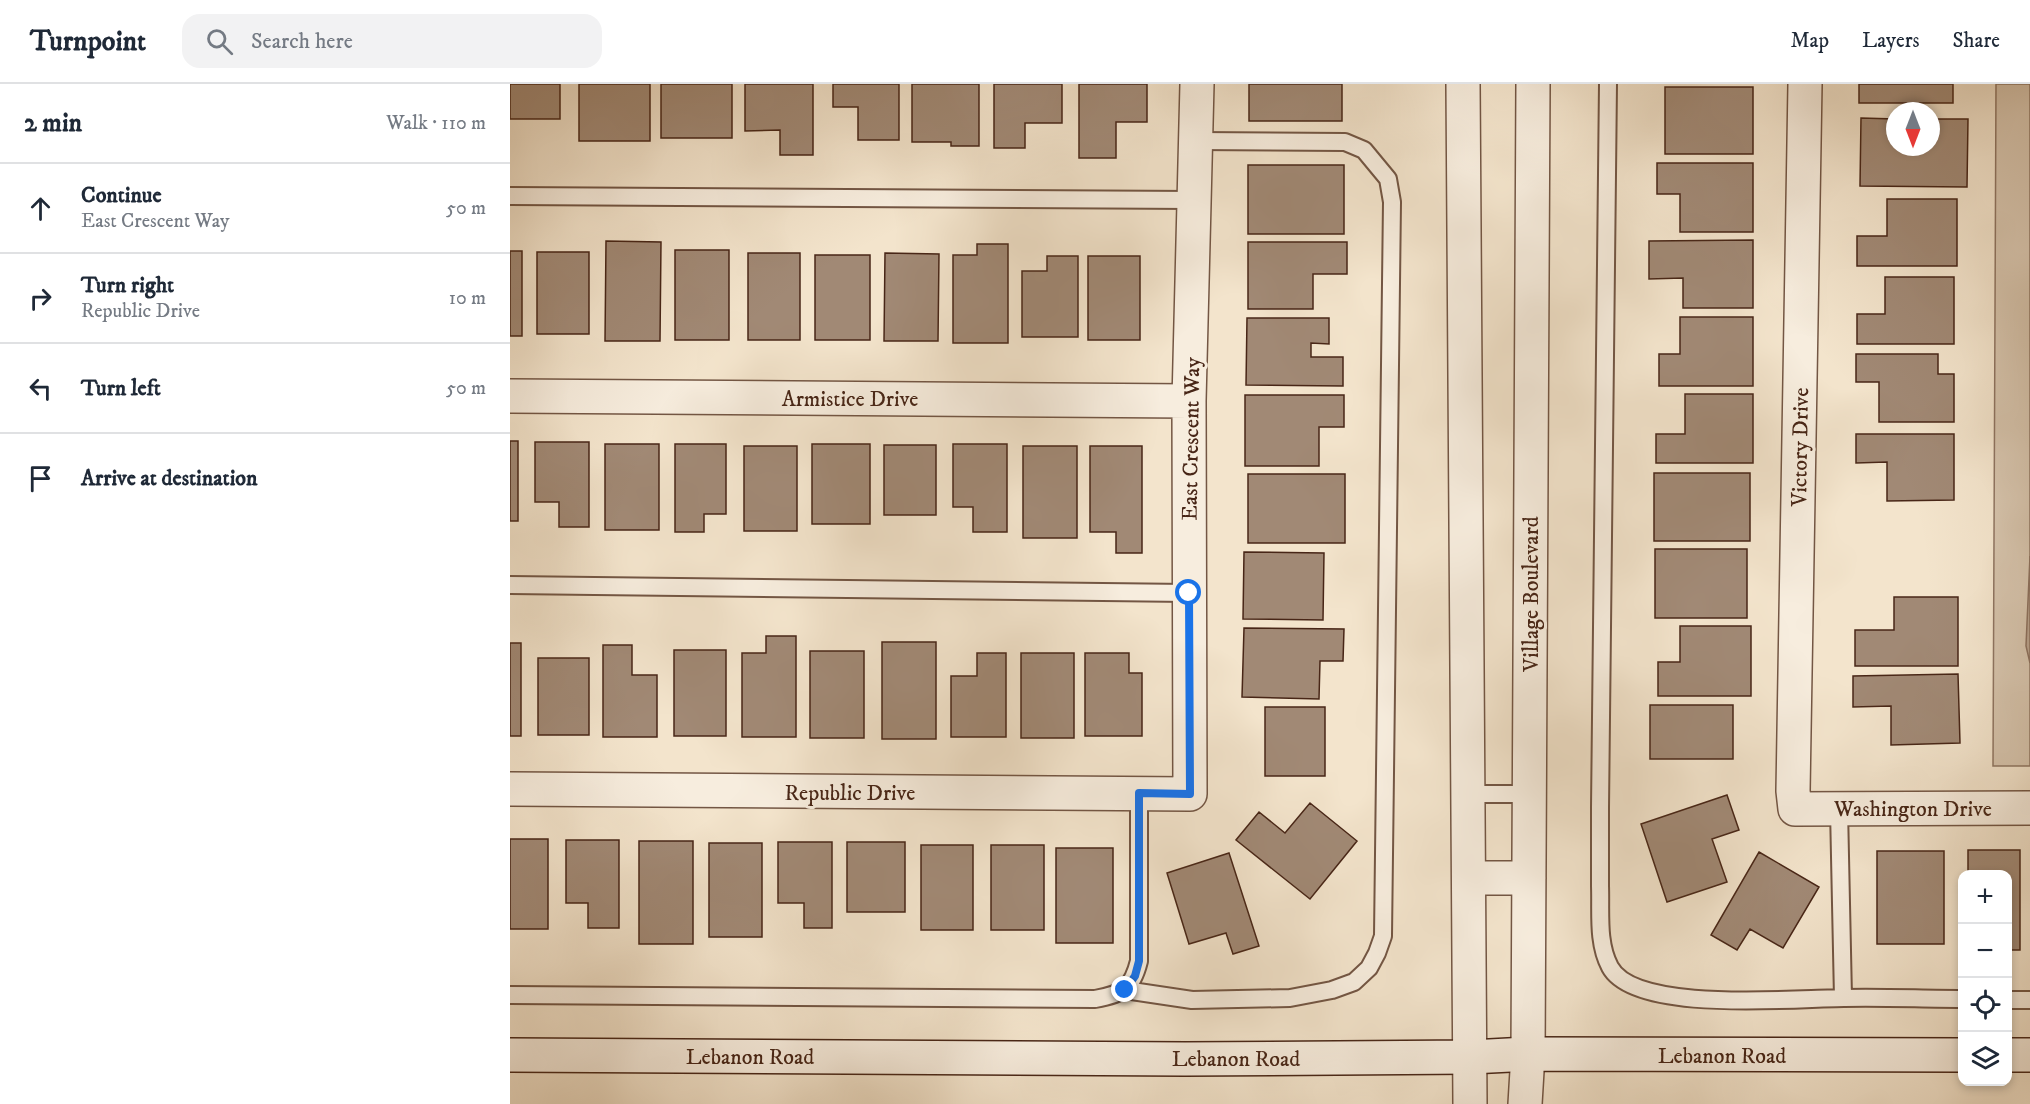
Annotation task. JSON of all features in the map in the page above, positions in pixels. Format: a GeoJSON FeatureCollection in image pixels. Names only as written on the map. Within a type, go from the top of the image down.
{"type":"FeatureCollection","features":[{"type":"Feature","properties":{"kind":"street","name":"East Crescent Way"},"geometry":{"type":"LineString","coordinates":[[1190,794],[1189,400],[1197,84]]}},
{"type":"Feature","properties":{"kind":"street"},"geometry":{"type":"LineString","coordinates":[[1463,84],[1470,1104]]}},
{"type":"Feature","properties":{"kind":"street","name":"Village Boulevard"},"geometry":{"type":"LineString","coordinates":[[1525,1104],[1528,1054],[1533,84]]}},
{"type":"Feature","properties":{"kind":"street","name":"Victory Drive"},"geometry":{"type":"LineString","coordinates":[[1795,809],[1792,791],[1805,84]]}},
{"type":"Feature","properties":{"kind":"street","name":"Armistice Drive"},"geometry":{"type":"LineString","coordinates":[[510,396],[1189,400]]}},
{"type":"Feature","properties":{"kind":"street","name":"Republic Drive"},"geometry":{"type":"LineString","coordinates":[[510,789],[1190,794]]}},
{"type":"Feature","properties":{"kind":"street","name":"Washington Drive"},"geometry":{"type":"LineString","coordinates":[[1795,809],[2030,808]]}},
{"type":"Feature","properties":{"kind":"street"},"geometry":{"type":"LineString","coordinates":[[1470,878],[1529,878]]}},
{"type":"Feature","properties":{"kind":"street","name":"Lebanon Road"},"geometry":{"type":"LineString","coordinates":[[510,1054],[1185,1059],[1471,1057],[1528,1054],[1958,1055]]}},
{"type":"Feature","properties":{"kind":"street"},"geometry":{"type":"LineString","coordinates":[[2012,1055],[2030,1055]]}},
{"type":"Feature","properties":{"kind":"lane"},"geometry":{"type":"LineString","coordinates":[[1608,84],[1600,808],[1603,950],[1611,969],[1626,983],[1678,998],[1742,1001],[1843,998],[1958,999]]}},
{"type":"Feature","properties":{"kind":"lane"},"geometry":{"type":"LineString","coordinates":[[1125,990],[1192,1000],[1290,998],[1332,990],[1354,982],[1369,968],[1383,936],[1392,202],[1388,179],[1364,150],[1345,142],[1196,141]]}},
{"type":"Feature","properties":{"kind":"lane"},"geometry":{"type":"LineString","coordinates":[[510,196],[1194,200]]}},
{"type":"Feature","properties":{"kind":"lane"},"geometry":{"type":"LineString","coordinates":[[510,585],[1189,593]]}},
{"type":"Feature","properties":{"kind":"lane"},"geometry":{"type":"LineString","coordinates":[[510,995],[1095,999],[1112,996],[1125,990],[1135,976],[1139,961],[1139,793]]}},
{"type":"Feature","properties":{"kind":"lane"},"geometry":{"type":"LineString","coordinates":[[1469,794],[1529,794]]}},
{"type":"Feature","properties":{"kind":"lane"},"geometry":{"type":"LineString","coordinates":[[1839,809],[1843,998]]}},
{"type":"Feature","properties":{"kind":"lane"},"geometry":{"type":"LineString","coordinates":[[2012,1000],[2030,1000]]}},
{"type":"Feature","properties":{"kind":"shaded area"},"geometry":{"type":"Polygon","coordinates":[[[1996,84],[2030,84],[2030,766],[1993,766],[1996,84]]]}},
{"type":"Feature","properties":{"kind":"shaded area"},"geometry":{"type":"Polygon","coordinates":[[[2030,556],[2030,663],[2026,646],[2030,556]]]}},
{"type":"Feature","properties":{"kind":"building"},"geometry":{"type":"Polygon","coordinates":[[[510,84],[560,84],[560,119],[510,119],[510,84]]]}},
{"type":"Feature","properties":{"kind":"building"},"geometry":{"type":"Polygon","coordinates":[[[579,84],[650,84],[650,141],[579,141],[579,84]]]}},
{"type":"Feature","properties":{"kind":"building"},"geometry":{"type":"Polygon","coordinates":[[[661,84],[732,84],[732,138],[661,138],[661,84]]]}},
{"type":"Feature","properties":{"kind":"building"},"geometry":{"type":"Polygon","coordinates":[[[745,84],[813,84],[813,155],[780,155],[780,130],[745,131],[745,84]]]}},
{"type":"Feature","properties":{"kind":"building"},"geometry":{"type":"Polygon","coordinates":[[[833,84],[899,84],[899,140],[858,140],[858,107],[833,107],[833,84]]]}},
{"type":"Feature","properties":{"kind":"building"},"geometry":{"type":"Polygon","coordinates":[[[912,84],[979,84],[979,146],[951,146],[951,142],[912,142],[912,84]]]}},
{"type":"Feature","properties":{"kind":"building"},"geometry":{"type":"Polygon","coordinates":[[[994,84],[1062,84],[1062,123],[1025,123],[1025,148],[994,148],[994,84]]]}},
{"type":"Feature","properties":{"kind":"building"},"geometry":{"type":"Polygon","coordinates":[[[1079,84],[1147,84],[1147,122],[1116,122],[1116,158],[1079,158],[1079,84]]]}},
{"type":"Feature","properties":{"kind":"building"},"geometry":{"type":"Polygon","coordinates":[[[1249,84],[1342,84],[1342,121],[1249,121],[1249,84]]]}},
{"type":"Feature","properties":{"kind":"building"},"geometry":{"type":"Polygon","coordinates":[[[1859,84],[1953,84],[1953,103],[1859,103],[1859,84]]]}},
{"type":"Feature","properties":{"kind":"building"},"geometry":{"type":"Polygon","coordinates":[[[1665,87],[1753,87],[1753,154],[1665,154],[1665,87]]]}},
{"type":"Feature","properties":{"kind":"building"},"geometry":{"type":"Polygon","coordinates":[[[1861,118],[1886,119],[1886,156],[1940,156],[1940,119],[1968,119],[1967,187],[1860,186],[1861,118]]]}},
{"type":"Feature","properties":{"kind":"building"},"geometry":{"type":"Polygon","coordinates":[[[1657,163],[1753,163],[1753,232],[1680,232],[1680,194],[1657,194],[1657,163]]]}},
{"type":"Feature","properties":{"kind":"building"},"geometry":{"type":"Polygon","coordinates":[[[1248,165],[1344,165],[1344,234],[1248,234],[1248,165]]]}},
{"type":"Feature","properties":{"kind":"building"},"geometry":{"type":"Polygon","coordinates":[[[1887,199],[1957,199],[1957,266],[1857,266],[1857,236],[1887,236],[1887,199]]]}},
{"type":"Feature","properties":{"kind":"building"},"geometry":{"type":"Polygon","coordinates":[[[1753,240],[1753,308],[1683,308],[1683,278],[1649,279],[1649,241],[1753,240]]]}},
{"type":"Feature","properties":{"kind":"building"},"geometry":{"type":"Polygon","coordinates":[[[606,241],[661,242],[660,341],[605,341],[606,241]]]}},
{"type":"Feature","properties":{"kind":"building"},"geometry":{"type":"Polygon","coordinates":[[[1248,242],[1347,242],[1347,274],[1313,274],[1313,309],[1248,309],[1248,242]]]}},
{"type":"Feature","properties":{"kind":"building"},"geometry":{"type":"Polygon","coordinates":[[[977,244],[1008,244],[1008,343],[953,343],[953,255],[977,255],[977,244]]]}},
{"type":"Feature","properties":{"kind":"building"},"geometry":{"type":"Polygon","coordinates":[[[675,250],[729,250],[729,340],[675,340],[675,250]]]}},
{"type":"Feature","properties":{"kind":"building"},"geometry":{"type":"Polygon","coordinates":[[[510,251],[522,251],[522,336],[510,336],[510,251]]]}},
{"type":"Feature","properties":{"kind":"building"},"geometry":{"type":"Polygon","coordinates":[[[537,252],[589,252],[589,334],[537,334],[537,252]]]}},
{"type":"Feature","properties":{"kind":"building"},"geometry":{"type":"Polygon","coordinates":[[[748,253],[800,253],[800,340],[748,340],[748,253]]]}},
{"type":"Feature","properties":{"kind":"building"},"geometry":{"type":"Polygon","coordinates":[[[885,253],[939,254],[938,341],[884,341],[885,253]]]}},
{"type":"Feature","properties":{"kind":"building"},"geometry":{"type":"Polygon","coordinates":[[[815,255],[870,255],[870,340],[815,340],[815,255]]]}},
{"type":"Feature","properties":{"kind":"building"},"geometry":{"type":"Polygon","coordinates":[[[1047,256],[1078,256],[1078,337],[1022,337],[1022,271],[1047,271],[1047,256]]]}},
{"type":"Feature","properties":{"kind":"building"},"geometry":{"type":"Polygon","coordinates":[[[1088,256],[1140,256],[1140,340],[1088,340],[1088,256]]]}},
{"type":"Feature","properties":{"kind":"building"},"geometry":{"type":"Polygon","coordinates":[[[1885,277],[1954,277],[1954,344],[1857,344],[1857,314],[1885,314],[1885,277]]]}},
{"type":"Feature","properties":{"kind":"building"},"geometry":{"type":"Polygon","coordinates":[[[1680,317],[1753,317],[1753,386],[1659,386],[1659,354],[1680,354],[1680,317]]]}},
{"type":"Feature","properties":{"kind":"building"},"geometry":{"type":"Polygon","coordinates":[[[1247,318],[1329,318],[1329,344],[1311,343],[1311,357],[1343,357],[1343,386],[1246,385],[1247,318]]]}},
{"type":"Feature","properties":{"kind":"building"},"geometry":{"type":"Polygon","coordinates":[[[1856,354],[1938,354],[1938,374],[1954,374],[1954,422],[1879,422],[1879,382],[1856,382],[1856,354]]]}},
{"type":"Feature","properties":{"kind":"building"},"geometry":{"type":"Polygon","coordinates":[[[1685,394],[1753,394],[1753,463],[1656,463],[1656,434],[1685,434],[1685,394]]]}},
{"type":"Feature","properties":{"kind":"building"},"geometry":{"type":"Polygon","coordinates":[[[1245,395],[1344,395],[1344,427],[1319,427],[1319,466],[1245,466],[1245,395]]]}},
{"type":"Feature","properties":{"kind":"building"},"geometry":{"type":"Polygon","coordinates":[[[1856,434],[1954,434],[1954,500],[1887,501],[1887,462],[1856,463],[1856,434]]]}},
{"type":"Feature","properties":{"kind":"building"},"geometry":{"type":"Polygon","coordinates":[[[510,441],[518,441],[518,521],[510,521],[510,441]]]}},
{"type":"Feature","properties":{"kind":"building"},"geometry":{"type":"Polygon","coordinates":[[[535,442],[589,442],[589,527],[559,527],[559,502],[535,502],[535,442]]]}},
{"type":"Feature","properties":{"kind":"building"},"geometry":{"type":"Polygon","coordinates":[[[605,444],[659,444],[659,530],[605,530],[605,444]]]}},
{"type":"Feature","properties":{"kind":"building"},"geometry":{"type":"Polygon","coordinates":[[[675,444],[726,444],[726,514],[704,514],[704,532],[675,532],[675,444]]]}},
{"type":"Feature","properties":{"kind":"building"},"geometry":{"type":"Polygon","coordinates":[[[812,444],[870,444],[870,524],[812,524],[812,444]]]}},
{"type":"Feature","properties":{"kind":"building"},"geometry":{"type":"Polygon","coordinates":[[[953,444],[1007,444],[1007,532],[973,532],[973,507],[953,507],[953,444]]]}},
{"type":"Feature","properties":{"kind":"building"},"geometry":{"type":"Polygon","coordinates":[[[884,445],[936,445],[936,515],[884,515],[884,445]]]}},
{"type":"Feature","properties":{"kind":"building"},"geometry":{"type":"Polygon","coordinates":[[[744,446],[797,446],[797,531],[744,531],[744,446]]]}},
{"type":"Feature","properties":{"kind":"building"},"geometry":{"type":"Polygon","coordinates":[[[1023,446],[1077,446],[1077,538],[1023,538],[1023,446]]]}},
{"type":"Feature","properties":{"kind":"building"},"geometry":{"type":"Polygon","coordinates":[[[1090,446],[1142,446],[1142,553],[1116,553],[1116,532],[1090,532],[1090,446]]]}},
{"type":"Feature","properties":{"kind":"building"},"geometry":{"type":"Polygon","coordinates":[[[1654,473],[1750,473],[1750,541],[1654,541],[1654,473]]]}},
{"type":"Feature","properties":{"kind":"building"},"geometry":{"type":"Polygon","coordinates":[[[1248,474],[1345,474],[1345,543],[1248,543],[1248,474]]]}},
{"type":"Feature","properties":{"kind":"building"},"geometry":{"type":"Polygon","coordinates":[[[1655,549],[1747,549],[1747,618],[1655,618],[1655,549]]]}},
{"type":"Feature","properties":{"kind":"building"},"geometry":{"type":"Polygon","coordinates":[[[1244,552],[1324,553],[1323,620],[1243,619],[1244,552]]]}},
{"type":"Feature","properties":{"kind":"building"},"geometry":{"type":"Polygon","coordinates":[[[1894,597],[1958,597],[1958,666],[1855,666],[1855,630],[1894,630],[1894,597]]]}},
{"type":"Feature","properties":{"kind":"building"},"geometry":{"type":"Polygon","coordinates":[[[1680,626],[1751,626],[1751,696],[1658,696],[1658,662],[1680,662],[1680,626]]]}},
{"type":"Feature","properties":{"kind":"building"},"geometry":{"type":"Polygon","coordinates":[[[1244,628],[1344,629],[1343,661],[1320,661],[1319,699],[1242,697],[1244,628]]]}},
{"type":"Feature","properties":{"kind":"building"},"geometry":{"type":"Polygon","coordinates":[[[766,636],[796,636],[796,737],[742,737],[742,653],[766,653],[766,636]]]}},
{"type":"Feature","properties":{"kind":"building"},"geometry":{"type":"Polygon","coordinates":[[[882,642],[936,642],[936,739],[882,739],[882,642]]]}},
{"type":"Feature","properties":{"kind":"building"},"geometry":{"type":"Polygon","coordinates":[[[510,643],[521,643],[521,736],[510,736],[510,643]]]}},
{"type":"Feature","properties":{"kind":"building"},"geometry":{"type":"Polygon","coordinates":[[[603,645],[632,645],[632,675],[657,675],[657,737],[603,737],[603,645]]]}},
{"type":"Feature","properties":{"kind":"building"},"geometry":{"type":"Polygon","coordinates":[[[674,650],[726,650],[726,736],[674,736],[674,650]]]}},
{"type":"Feature","properties":{"kind":"building"},"geometry":{"type":"Polygon","coordinates":[[[810,651],[864,651],[864,738],[810,738],[810,651]]]}},
{"type":"Feature","properties":{"kind":"building"},"geometry":{"type":"Polygon","coordinates":[[[977,653],[1006,653],[1006,737],[951,737],[951,676],[977,676],[977,653]]]}},
{"type":"Feature","properties":{"kind":"building"},"geometry":{"type":"Polygon","coordinates":[[[1021,653],[1074,653],[1074,738],[1021,738],[1021,653]]]}},
{"type":"Feature","properties":{"kind":"building"},"geometry":{"type":"Polygon","coordinates":[[[1085,653],[1129,653],[1129,673],[1142,673],[1142,736],[1085,736],[1085,653]]]}},
{"type":"Feature","properties":{"kind":"building"},"geometry":{"type":"Polygon","coordinates":[[[538,658],[589,658],[589,735],[538,735],[538,658]]]}},
{"type":"Feature","properties":{"kind":"building"},"geometry":{"type":"Polygon","coordinates":[[[1958,674],[1960,743],[1891,745],[1891,706],[1853,707],[1853,676],[1958,674]]]}},
{"type":"Feature","properties":{"kind":"building"},"geometry":{"type":"Polygon","coordinates":[[[1650,705],[1733,705],[1733,759],[1650,759],[1650,705]]]}},
{"type":"Feature","properties":{"kind":"building"},"geometry":{"type":"Polygon","coordinates":[[[1265,707],[1325,707],[1325,776],[1265,776],[1265,707]]]}},
{"type":"Feature","properties":{"kind":"building"},"geometry":{"type":"Polygon","coordinates":[[[1727,795],[1739,830],[1712,839],[1727,882],[1667,902],[1641,824],[1727,795]]]}},
{"type":"Feature","properties":{"kind":"building"},"geometry":{"type":"Polygon","coordinates":[[[1310,803],[1357,841],[1310,899],[1236,840],[1259,812],[1285,833],[1310,803]]]}},
{"type":"Feature","properties":{"kind":"building"},"geometry":{"type":"Polygon","coordinates":[[[510,839],[548,839],[548,929],[510,929],[510,839]]]}},
{"type":"Feature","properties":{"kind":"building"},"geometry":{"type":"Polygon","coordinates":[[[566,840],[619,840],[619,928],[588,928],[588,903],[566,903],[566,840]]]}},
{"type":"Feature","properties":{"kind":"building"},"geometry":{"type":"Polygon","coordinates":[[[639,841],[693,841],[693,944],[639,944],[639,841]]]}},
{"type":"Feature","properties":{"kind":"building"},"geometry":{"type":"Polygon","coordinates":[[[778,842],[832,842],[832,928],[804,928],[804,903],[778,903],[778,842]]]}},
{"type":"Feature","properties":{"kind":"building"},"geometry":{"type":"Polygon","coordinates":[[[847,842],[905,842],[905,912],[847,912],[847,842]]]}},
{"type":"Feature","properties":{"kind":"building"},"geometry":{"type":"Polygon","coordinates":[[[709,843],[762,843],[762,937],[709,937],[709,843]]]}},
{"type":"Feature","properties":{"kind":"building"},"geometry":{"type":"Polygon","coordinates":[[[921,845],[973,845],[973,930],[921,930],[921,845]]]}},
{"type":"Feature","properties":{"kind":"building"},"geometry":{"type":"Polygon","coordinates":[[[991,845],[1044,845],[1044,930],[991,930],[991,845]]]}},
{"type":"Feature","properties":{"kind":"building"},"geometry":{"type":"Polygon","coordinates":[[[1056,848],[1113,848],[1113,943],[1056,943],[1056,848]]]}},
{"type":"Feature","properties":{"kind":"building"},"geometry":{"type":"Polygon","coordinates":[[[1968,850],[2020,850],[2020,950],[2012,950],[2012,870],[1968,870],[1968,850]]]}},
{"type":"Feature","properties":{"kind":"building"},"geometry":{"type":"Polygon","coordinates":[[[1877,851],[1944,851],[1944,944],[1877,944],[1877,851]]]}},
{"type":"Feature","properties":{"kind":"building"},"geometry":{"type":"Polygon","coordinates":[[[1759,852],[1819,887],[1783,948],[1750,929],[1737,950],[1711,935],[1759,852]]]}},
{"type":"Feature","properties":{"kind":"building"},"geometry":{"type":"Polygon","coordinates":[[[1229,853],[1259,946],[1233,954],[1226,933],[1189,944],[1167,873],[1229,853]]]}},
{"type":"Feature","properties":{"kind":"route"},"geometry":{"type":"LineString","coordinates":[[1125,990],[1135,976],[1139,961],[1139,793],[1190,794],[1189,593]]}}]}
